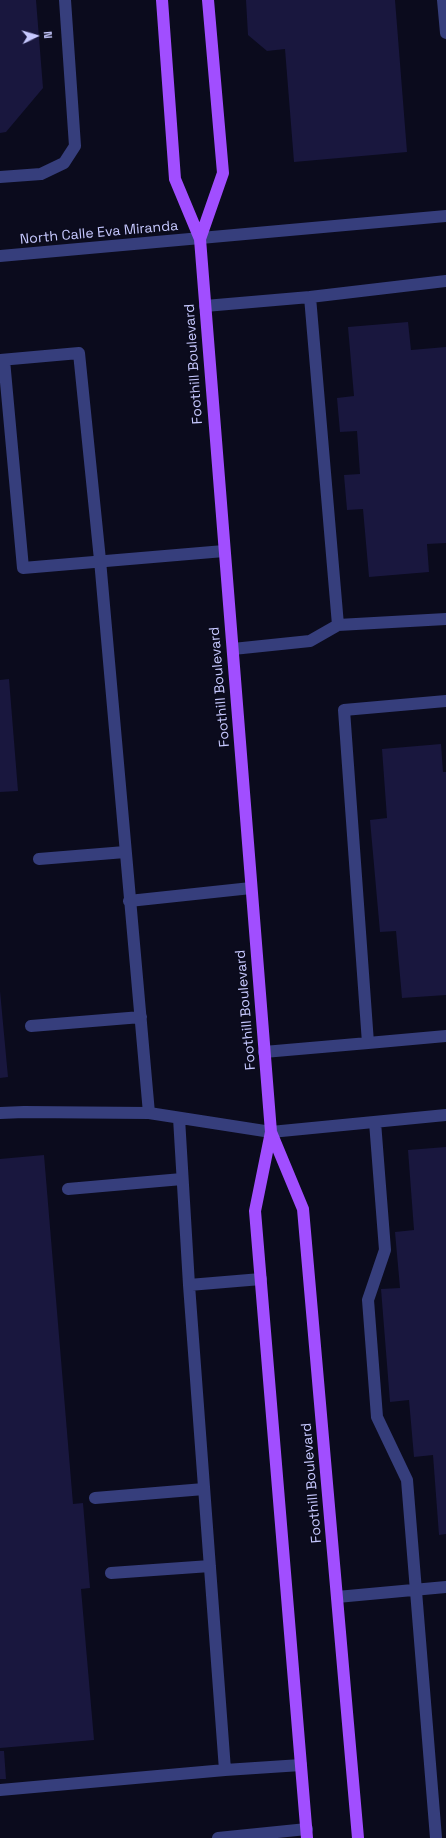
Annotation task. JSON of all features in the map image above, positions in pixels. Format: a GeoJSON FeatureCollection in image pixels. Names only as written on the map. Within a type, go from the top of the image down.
{"type":"FeatureCollection","features":[{"type":"Feature","properties":{"kind":"main road","name":"Foothill Boulevard"},"geometry":{"type":"LineString","coordinates":[[162,0],[176,179],[200,239],[271,1132],[255,1211],[307,1834]]}},
{"type":"Feature","properties":{"kind":"main road","name":"Foothill Boulevard"},"geometry":{"type":"LineString","coordinates":[[200,239],[223,173],[208,0]]}},
{"type":"Feature","properties":{"kind":"main road","name":"Foothill Boulevard"},"geometry":{"type":"LineString","coordinates":[[271,1132],[303,1209],[358,1838]]}},
{"type":"Feature","properties":{"kind":"main road"},"geometry":{"type":"LineString","coordinates":[[307,1834],[316,1838]]}},
{"type":"Feature","properties":{"kind":"street"},"geometry":{"type":"LineString","coordinates":[[0,178],[41,174],[64,163],[75,146],[65,0]]}},
{"type":"Feature","properties":{"kind":"street"},"geometry":{"type":"LineString","coordinates":[[443,0],[446,33]]}},
{"type":"Feature","properties":{"kind":"street","name":"North Calle Eva Miranda"},"geometry":{"type":"LineString","coordinates":[[0,256],[446,216]]}},
{"type":"Feature","properties":{"kind":"street"},"geometry":{"type":"LineString","coordinates":[[205,306],[310,297],[446,281]]}},
{"type":"Feature","properties":{"kind":"street"},"geometry":{"type":"LineString","coordinates":[[310,297],[338,625]]}},
{"type":"Feature","properties":{"kind":"street"},"geometry":{"type":"LineString","coordinates":[[149,1113],[100,560],[79,353],[2,360],[23,568],[100,560],[224,551]]}},
{"type":"Feature","properties":{"kind":"street"},"geometry":{"type":"LineString","coordinates":[[232,649],[310,641],[338,625],[446,619]]}},
{"type":"Feature","properties":{"kind":"street"},"geometry":{"type":"LineString","coordinates":[[368,1043],[344,710],[446,701]]}},
{"type":"Feature","properties":{"kind":"street"},"geometry":{"type":"LineString","coordinates":[[39,859],[125,852]]}},
{"type":"Feature","properties":{"kind":"street"},"geometry":{"type":"LineString","coordinates":[[130,901],[251,888]]}},
{"type":"Feature","properties":{"kind":"street"},"geometry":{"type":"LineString","coordinates":[[31,1026],[140,1017]]}},
{"type":"Feature","properties":{"kind":"street"},"geometry":{"type":"LineString","coordinates":[[264,1052],[446,1036]]}},
{"type":"Feature","properties":{"kind":"street"},"geometry":{"type":"LineString","coordinates":[[0,1113],[149,1113],[271,1132],[446,1115]]}},
{"type":"Feature","properties":{"kind":"street"},"geometry":{"type":"LineString","coordinates":[[179,1118],[188,1286],[225,1770]]}},
{"type":"Feature","properties":{"kind":"street"},"geometry":{"type":"LineString","coordinates":[[375,1122],[385,1250],[368,1300],[377,1417],[407,1480],[436,1838]]}},
{"type":"Feature","properties":{"kind":"street"},"geometry":{"type":"LineString","coordinates":[[68,1189],[182,1179]]}},
{"type":"Feature","properties":{"kind":"street"},"geometry":{"type":"LineString","coordinates":[[188,1286],[261,1279]]}},
{"type":"Feature","properties":{"kind":"street"},"geometry":{"type":"LineString","coordinates":[[95,1498],[204,1489]]}},
{"type":"Feature","properties":{"kind":"street"},"geometry":{"type":"LineString","coordinates":[[111,1573],[210,1566]]}},
{"type":"Feature","properties":{"kind":"street"},"geometry":{"type":"LineString","coordinates":[[337,1597],[446,1588]]}},
{"type":"Feature","properties":{"kind":"street"},"geometry":{"type":"LineString","coordinates":[[0,1790],[301,1764]]}},
{"type":"Feature","properties":{"kind":"street"},"geometry":{"type":"LineString","coordinates":[[218,1838],[307,1834]]}},
{"type":"Feature","properties":{"kind":"building"},"geometry":{"type":"Polygon","coordinates":[[[0,0],[36,0],[43,88],[6,132],[0,133],[0,0]]]}},
{"type":"Feature","properties":{"kind":"building"},"geometry":{"type":"Polygon","coordinates":[[[246,0],[395,0],[407,152],[294,162],[285,49],[267,51],[248,35],[246,0]]]}},
{"type":"Feature","properties":{"kind":"building"},"geometry":{"type":"Polygon","coordinates":[[[408,322],[411,350],[446,347],[446,543],[427,544],[429,572],[369,577],[363,509],[347,510],[344,475],[360,474],[357,431],[340,432],[337,398],[354,396],[348,327],[408,322]]]}},
{"type":"Feature","properties":{"kind":"building"},"geometry":{"type":"Polygon","coordinates":[[[9,679],[18,791],[0,792],[0,680],[9,679]]]}},
{"type":"Feature","properties":{"kind":"building"},"geometry":{"type":"Polygon","coordinates":[[[441,744],[443,772],[446,772],[446,995],[402,998],[396,931],[380,932],[370,820],[387,818],[382,749],[441,744]]]}},
{"type":"Feature","properties":{"kind":"building"},"geometry":{"type":"Polygon","coordinates":[[[0,991],[8,1077],[0,1078],[0,991]]]}},
{"type":"Feature","properties":{"kind":"building"},"geometry":{"type":"Polygon","coordinates":[[[446,1147],[446,1534],[439,1535],[433,1455],[414,1457],[409,1400],[390,1402],[381,1289],[400,1288],[395,1232],[414,1230],[408,1150],[446,1147]]]}},
{"type":"Feature","properties":{"kind":"building"},"geometry":{"type":"Polygon","coordinates":[[[44,1155],[73,1504],[83,1503],[90,1588],[81,1589],[94,1740],[0,1748],[0,1159],[44,1155]]]}},
{"type":"Feature","properties":{"kind":"building"},"geometry":{"type":"Polygon","coordinates":[[[0,1751],[4,1751],[6,1779],[0,1779],[0,1751]]]}}]}
